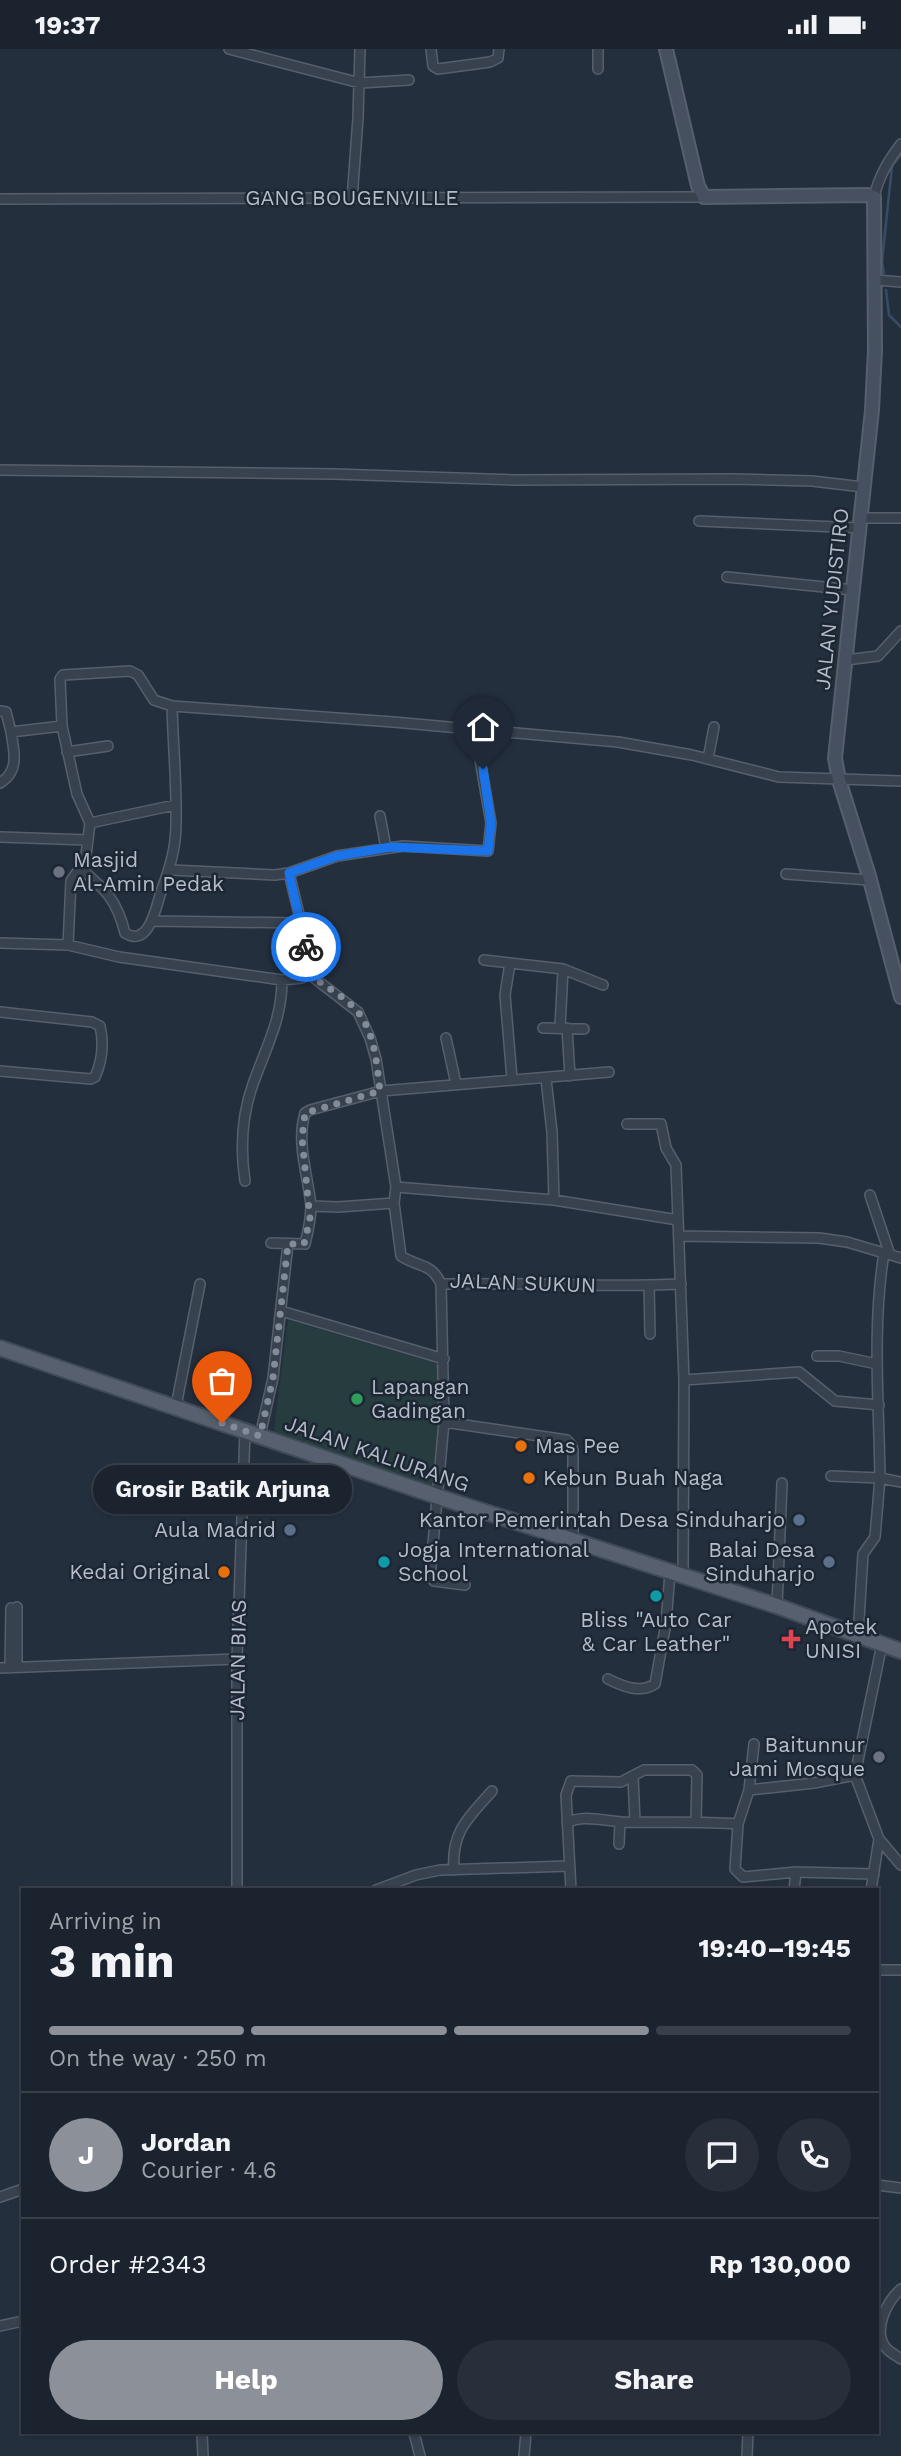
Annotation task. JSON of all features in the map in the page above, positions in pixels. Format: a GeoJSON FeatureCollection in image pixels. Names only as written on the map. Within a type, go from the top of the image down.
{"type":"FeatureCollection","features":[{"type":"Feature","properties":{"kind":"main road","name":"JALAN KALIURANG"},"geometry":{"type":"LineString","coordinates":[[0,1348],[573,1542],[777,1606],[901,1651]]}},
{"type":"Feature","properties":{"kind":"street"},"geometry":{"type":"LineString","coordinates":[[229,49],[360,83],[409,80]]}},
{"type":"Feature","properties":{"kind":"street"},"geometry":{"type":"LineString","coordinates":[[352,199],[360,49]]}},
{"type":"Feature","properties":{"kind":"street"},"geometry":{"type":"LineString","coordinates":[[430,49],[433,66],[438,69],[490,62],[498,58],[499,49]]}},
{"type":"Feature","properties":{"kind":"street"},"geometry":{"type":"LineString","coordinates":[[598,49],[598,69]]}},
{"type":"Feature","properties":{"kind":"street"},"geometry":{"type":"LineString","coordinates":[[666,49],[698,185],[704,197],[874,197],[886,163],[901,144]]}},
{"type":"Feature","properties":{"kind":"street","name":"GANG BOUGENVILLE"},"geometry":{"type":"LineString","coordinates":[[0,199],[704,197]]}},
{"type":"Feature","properties":{"kind":"street","name":"JALAN YUDISTIRO"},"geometry":{"type":"LineString","coordinates":[[874,197],[876,280],[873,400],[835,758],[901,997]]}},
{"type":"Feature","properties":{"kind":"street"},"geometry":{"type":"LineString","coordinates":[[876,280],[901,282]]}},
{"type":"Feature","properties":{"kind":"street"},"geometry":{"type":"LineString","coordinates":[[0,470],[334,474],[514,480],[734,479],[812,481],[863,487]]}},
{"type":"Feature","properties":{"kind":"street"},"geometry":{"type":"LineString","coordinates":[[698,521],[860,523],[901,518]]}},
{"type":"Feature","properties":{"kind":"street"},"geometry":{"type":"LineString","coordinates":[[727,577],[853,590]]}},
{"type":"Feature","properties":{"kind":"street"},"geometry":{"type":"LineString","coordinates":[[846,660],[878,656],[901,631]]}},
{"type":"Feature","properties":{"kind":"street"},"geometry":{"type":"LineString","coordinates":[[68,945],[71,881],[86,855],[90,823],[77,794],[62,726],[60,679],[68,673],[135,672],[154,700],[172,706],[618,742],[708,759],[779,777],[901,781]]}},
{"type":"Feature","properties":{"kind":"street"},"geometry":{"type":"LineString","coordinates":[[80,868],[106,890],[117,906],[125,933],[134,936],[143,933],[153,921],[171,870],[177,825],[172,706]]}},
{"type":"Feature","properties":{"kind":"street"},"geometry":{"type":"LineString","coordinates":[[0,711],[7,713],[15,756],[13,769],[8,778],[0,783]]}},
{"type":"Feature","properties":{"kind":"street"},"geometry":{"type":"LineString","coordinates":[[11,732],[62,726]]}},
{"type":"Feature","properties":{"kind":"street"},"geometry":{"type":"LineString","coordinates":[[708,759],[714,727]]}},
{"type":"Feature","properties":{"kind":"street"},"geometry":{"type":"LineString","coordinates":[[171,870],[245,875],[289,873],[337,856],[403,846],[482,853],[488,851],[491,823],[475,731]]}},
{"type":"Feature","properties":{"kind":"street"},"geometry":{"type":"LineString","coordinates":[[67,752],[108,746]]}},
{"type":"Feature","properties":{"kind":"street"},"geometry":{"type":"LineString","coordinates":[[90,823],[175,805]]}},
{"type":"Feature","properties":{"kind":"street"},"geometry":{"type":"LineString","coordinates":[[380,816],[386,848]]}},
{"type":"Feature","properties":{"kind":"street"},"geometry":{"type":"LineString","coordinates":[[0,837],[88,840]]}},
{"type":"Feature","properties":{"kind":"street"},"geometry":{"type":"LineString","coordinates":[[0,943],[68,945],[119,957],[282,979],[302,978],[309,974],[306,943],[289,873]]}},
{"type":"Feature","properties":{"kind":"street"},"geometry":{"type":"LineString","coordinates":[[786,874],[869,880]]}},
{"type":"Feature","properties":{"kind":"street"},"geometry":{"type":"LineString","coordinates":[[153,921],[300,923]]}},
{"type":"Feature","properties":{"kind":"street"},"geometry":{"type":"LineString","coordinates":[[484,960],[563,969],[603,985]]}},
{"type":"Feature","properties":{"kind":"street"},"geometry":{"type":"LineString","coordinates":[[510,963],[505,995],[512,1079]]}},
{"type":"Feature","properties":{"kind":"street"},"geometry":{"type":"LineString","coordinates":[[563,969],[563,1028],[570,1076]]}},
{"type":"Feature","properties":{"kind":"street","name":"JALAN SUKUN"},"geometry":{"type":"LineString","coordinates":[[309,974],[358,1012],[370,1038],[376,1059],[396,1187],[394,1203],[401,1256],[429,1267],[436,1273],[441,1284],[681,1284]]}},
{"type":"Feature","properties":{"kind":"street"},"geometry":{"type":"LineString","coordinates":[[245,1181],[241,1153],[247,1104],[277,1025],[282,1000],[282,979]]}},
{"type":"Feature","properties":{"kind":"street"},"geometry":{"type":"LineString","coordinates":[[0,1012],[92,1022],[100,1026],[103,1037],[100,1066],[95,1077],[90,1079],[0,1071]]}},
{"type":"Feature","properties":{"kind":"street"},"geometry":{"type":"LineString","coordinates":[[543,1028],[584,1028]]}},
{"type":"Feature","properties":{"kind":"street"},"geometry":{"type":"LineString","coordinates":[[446,1038],[456,1084]]}},
{"type":"Feature","properties":{"kind":"street"},"geometry":{"type":"LineString","coordinates":[[271,1243],[304,1244],[310,1219],[302,1138],[305,1113],[380,1091],[609,1072]]}},
{"type":"Feature","properties":{"kind":"street"},"geometry":{"type":"LineString","coordinates":[[546,1079],[552,1132],[554,1200]]}},
{"type":"Feature","properties":{"kind":"street"},"geometry":{"type":"LineString","coordinates":[[608,1679],[636,1688],[649,1688],[655,1684],[677,1575],[684,1380],[676,1165],[666,1148],[663,1126],[651,1123],[627,1124]]}},
{"type":"Feature","properties":{"kind":"street"},"geometry":{"type":"LineString","coordinates":[[396,1187],[554,1200],[678,1220]]}},
{"type":"Feature","properties":{"kind":"street"},"geometry":{"type":"LineString","coordinates":[[858,1636],[863,1554],[875,1537],[880,1478],[877,1364],[887,1254],[870,1195]]}},
{"type":"Feature","properties":{"kind":"street"},"geometry":{"type":"LineString","coordinates":[[310,1206],[394,1203]]}},
{"type":"Feature","properties":{"kind":"street"},"geometry":{"type":"LineString","coordinates":[[680,1236],[819,1238],[847,1242],[901,1258]]}},
{"type":"Feature","properties":{"kind":"street"},"geometry":{"type":"LineString","coordinates":[[260,1436],[273,1378],[288,1244]]}},
{"type":"Feature","properties":{"kind":"street"},"geometry":{"type":"LineString","coordinates":[[176,1406],[200,1284]]}},
{"type":"Feature","properties":{"kind":"street"},"geometry":{"type":"LineString","coordinates":[[441,1284],[444,1422],[430,1577],[434,1581],[465,1585]]}},
{"type":"Feature","properties":{"kind":"street"},"geometry":{"type":"LineString","coordinates":[[649,1285],[650,1334]]}},
{"type":"Feature","properties":{"kind":"street"},"geometry":{"type":"LineString","coordinates":[[281,1311],[444,1359]]}},
{"type":"Feature","properties":{"kind":"street"},"geometry":{"type":"LineString","coordinates":[[817,1356],[839,1356],[877,1364]]}},
{"type":"Feature","properties":{"kind":"street"},"geometry":{"type":"LineString","coordinates":[[684,1380],[799,1372],[835,1401],[879,1405]]}},
{"type":"Feature","properties":{"kind":"street"},"geometry":{"type":"LineString","coordinates":[[444,1422],[567,1440],[573,1451],[573,1542]]}},
{"type":"Feature","properties":{"kind":"street","name":"JALAN BIAS"},"geometry":{"type":"LineString","coordinates":[[237,1888],[237,1659],[245,1431]]}},
{"type":"Feature","properties":{"kind":"street"},"geometry":{"type":"LineString","coordinates":[[831,1476],[880,1478],[901,1482]]}},
{"type":"Feature","properties":{"kind":"street"},"geometry":{"type":"LineString","coordinates":[[777,1606],[782,1483]]}},
{"type":"Feature","properties":{"kind":"street"},"geometry":{"type":"LineString","coordinates":[[14,1607],[9,1668],[237,1659]]}},
{"type":"Feature","properties":{"kind":"street"},"geometry":{"type":"LineString","coordinates":[[882,1644],[855,1775],[879,1839],[901,1865]]}},
{"type":"Feature","properties":{"kind":"street"},"geometry":{"type":"LineString","coordinates":[[754,1744],[749,1790],[738,1824],[735,1869],[738,1875],[754,1877],[796,1872],[874,1874]]}},
{"type":"Feature","properties":{"kind":"street"},"geometry":{"type":"LineString","coordinates":[[571,1888],[566,1795],[571,1780],[621,1782],[639,1771],[694,1771],[697,1775],[696,1821]]}},
{"type":"Feature","properties":{"kind":"street"},"geometry":{"type":"LineString","coordinates":[[749,1790],[814,1783],[855,1775]]}},
{"type":"Feature","properties":{"kind":"street"},"geometry":{"type":"LineString","coordinates":[[633,1776],[635,1822]]}},
{"type":"Feature","properties":{"kind":"street"},"geometry":{"type":"LineString","coordinates":[[454,1870],[455,1840],[471,1815],[492,1791]]}},
{"type":"Feature","properties":{"kind":"street"},"geometry":{"type":"LineString","coordinates":[[567,1822],[574,1819],[738,1824]]}},
{"type":"Feature","properties":{"kind":"street"},"geometry":{"type":"LineString","coordinates":[[619,1844],[620,1822]]}},
{"type":"Feature","properties":{"kind":"street"},"geometry":{"type":"LineString","coordinates":[[871,1888],[879,1839]]}},
{"type":"Feature","properties":{"kind":"street"},"geometry":{"type":"LineString","coordinates":[[382,1888],[426,1872],[569,1866]]}},
{"type":"Feature","properties":{"kind":"street"},"geometry":{"type":"LineString","coordinates":[[794,1888],[796,1872]]}},
{"type":"Feature","properties":{"kind":"street"},"geometry":{"type":"LineString","coordinates":[[879,1970],[901,1970]]}},
{"type":"Feature","properties":{"kind":"street"},"geometry":{"type":"LineString","coordinates":[[879,2185],[901,2188]]}},
{"type":"Feature","properties":{"kind":"street"},"geometry":{"type":"LineString","coordinates":[[0,2197],[21,2190]]}},
{"type":"Feature","properties":{"kind":"street"},"geometry":{"type":"LineString","coordinates":[[901,2289],[889,2301],[881,2335],[887,2350],[901,2359]]}},
{"type":"Feature","properties":{"kind":"street"},"geometry":{"type":"LineString","coordinates":[[0,2326],[21,2321]]}},
{"type":"Feature","properties":{"kind":"street"},"geometry":{"type":"LineString","coordinates":[[202,2434],[203,2456]]}},
{"type":"Feature","properties":{"kind":"street"},"geometry":{"type":"LineString","coordinates":[[414,2434],[420,2456]]}},
{"type":"Feature","properties":{"kind":"street"},"geometry":{"type":"LineString","coordinates":[[524,2456],[526,2434]]}},
{"type":"Feature","properties":{"kind":"street"},"geometry":{"type":"LineString","coordinates":[[747,2456],[748,2434]]}},
{"type":"Feature","properties":{"kind":"green space","name":"Lapangan Gadingan"},"geometry":{"type":"Polygon","coordinates":[[[288,1320],[439,1364],[436,1489],[273,1436],[288,1320]]]}},
{"type":"Feature","properties":{"kind":"waterway"},"geometry":{"type":"LineString","coordinates":[[884,273],[882,262],[892,166],[901,155]]}},
{"type":"Feature","properties":{"kind":"waterway"},"geometry":{"type":"LineString","coordinates":[[886,290],[889,315],[901,327]]}},
{"type":"Feature","properties":{"kind":"way so far"},"geometry":{"type":"LineString","coordinates":[[222,1423],[260,1436],[273,1378],[288,1244],[304,1244],[309,1229],[310,1206],[302,1138],[305,1113],[380,1091],[376,1059],[358,1012],[309,974],[306,947]]}},
{"type":"Feature","properties":{"kind":"place","name":"Masjid Al-Amin Pedak"},"geometry":{"type":"Point","coordinates":[59,872]}},
{"type":"Feature","properties":{"kind":"place","name":"Lapangan Gadingan"},"geometry":{"type":"Point","coordinates":[357,1399]}},
{"type":"Feature","properties":{"kind":"place","name":"Grosir Batik Arjuna"},"geometry":{"type":"Point","coordinates":[222,1423]}},
{"type":"Feature","properties":{"kind":"place","name":"Mas Pee"},"geometry":{"type":"Point","coordinates":[521,1446]}},
{"type":"Feature","properties":{"kind":"place","name":"Kebun Buah Naga"},"geometry":{"type":"Point","coordinates":[529,1478]}},
{"type":"Feature","properties":{"kind":"place","name":"Kantor Pemerintah Desa Sinduharjo"},"geometry":{"type":"Point","coordinates":[799,1520]}},
{"type":"Feature","properties":{"kind":"place","name":"Aula Madrid"},"geometry":{"type":"Point","coordinates":[290,1530]}},
{"type":"Feature","properties":{"kind":"place","name":"Jogja International School"},"geometry":{"type":"Point","coordinates":[384,1562]}},
{"type":"Feature","properties":{"kind":"place","name":"Balai Desa Sinduharjo"},"geometry":{"type":"Point","coordinates":[829,1562]}},
{"type":"Feature","properties":{"kind":"place","name":"Kedai Original"},"geometry":{"type":"Point","coordinates":[224,1572]}},
{"type":"Feature","properties":{"kind":"place","name":"Bliss \"Auto Car & Car Leather\""},"geometry":{"type":"Point","coordinates":[656,1596]}},
{"type":"Feature","properties":{"kind":"place","name":"Apotek UNISI"},"geometry":{"type":"Point","coordinates":[791,1639]}},
{"type":"Feature","properties":{"kind":"place","name":"Baitunnur Jami Mosque"},"geometry":{"type":"Point","coordinates":[879,1757]}},
{"type":"Feature","properties":{"kind":"route"},"geometry":{"type":"LineString","coordinates":[[306,947],[289,873],[337,856],[391,847],[482,853],[488,851],[491,823],[483,769]]}}]}
